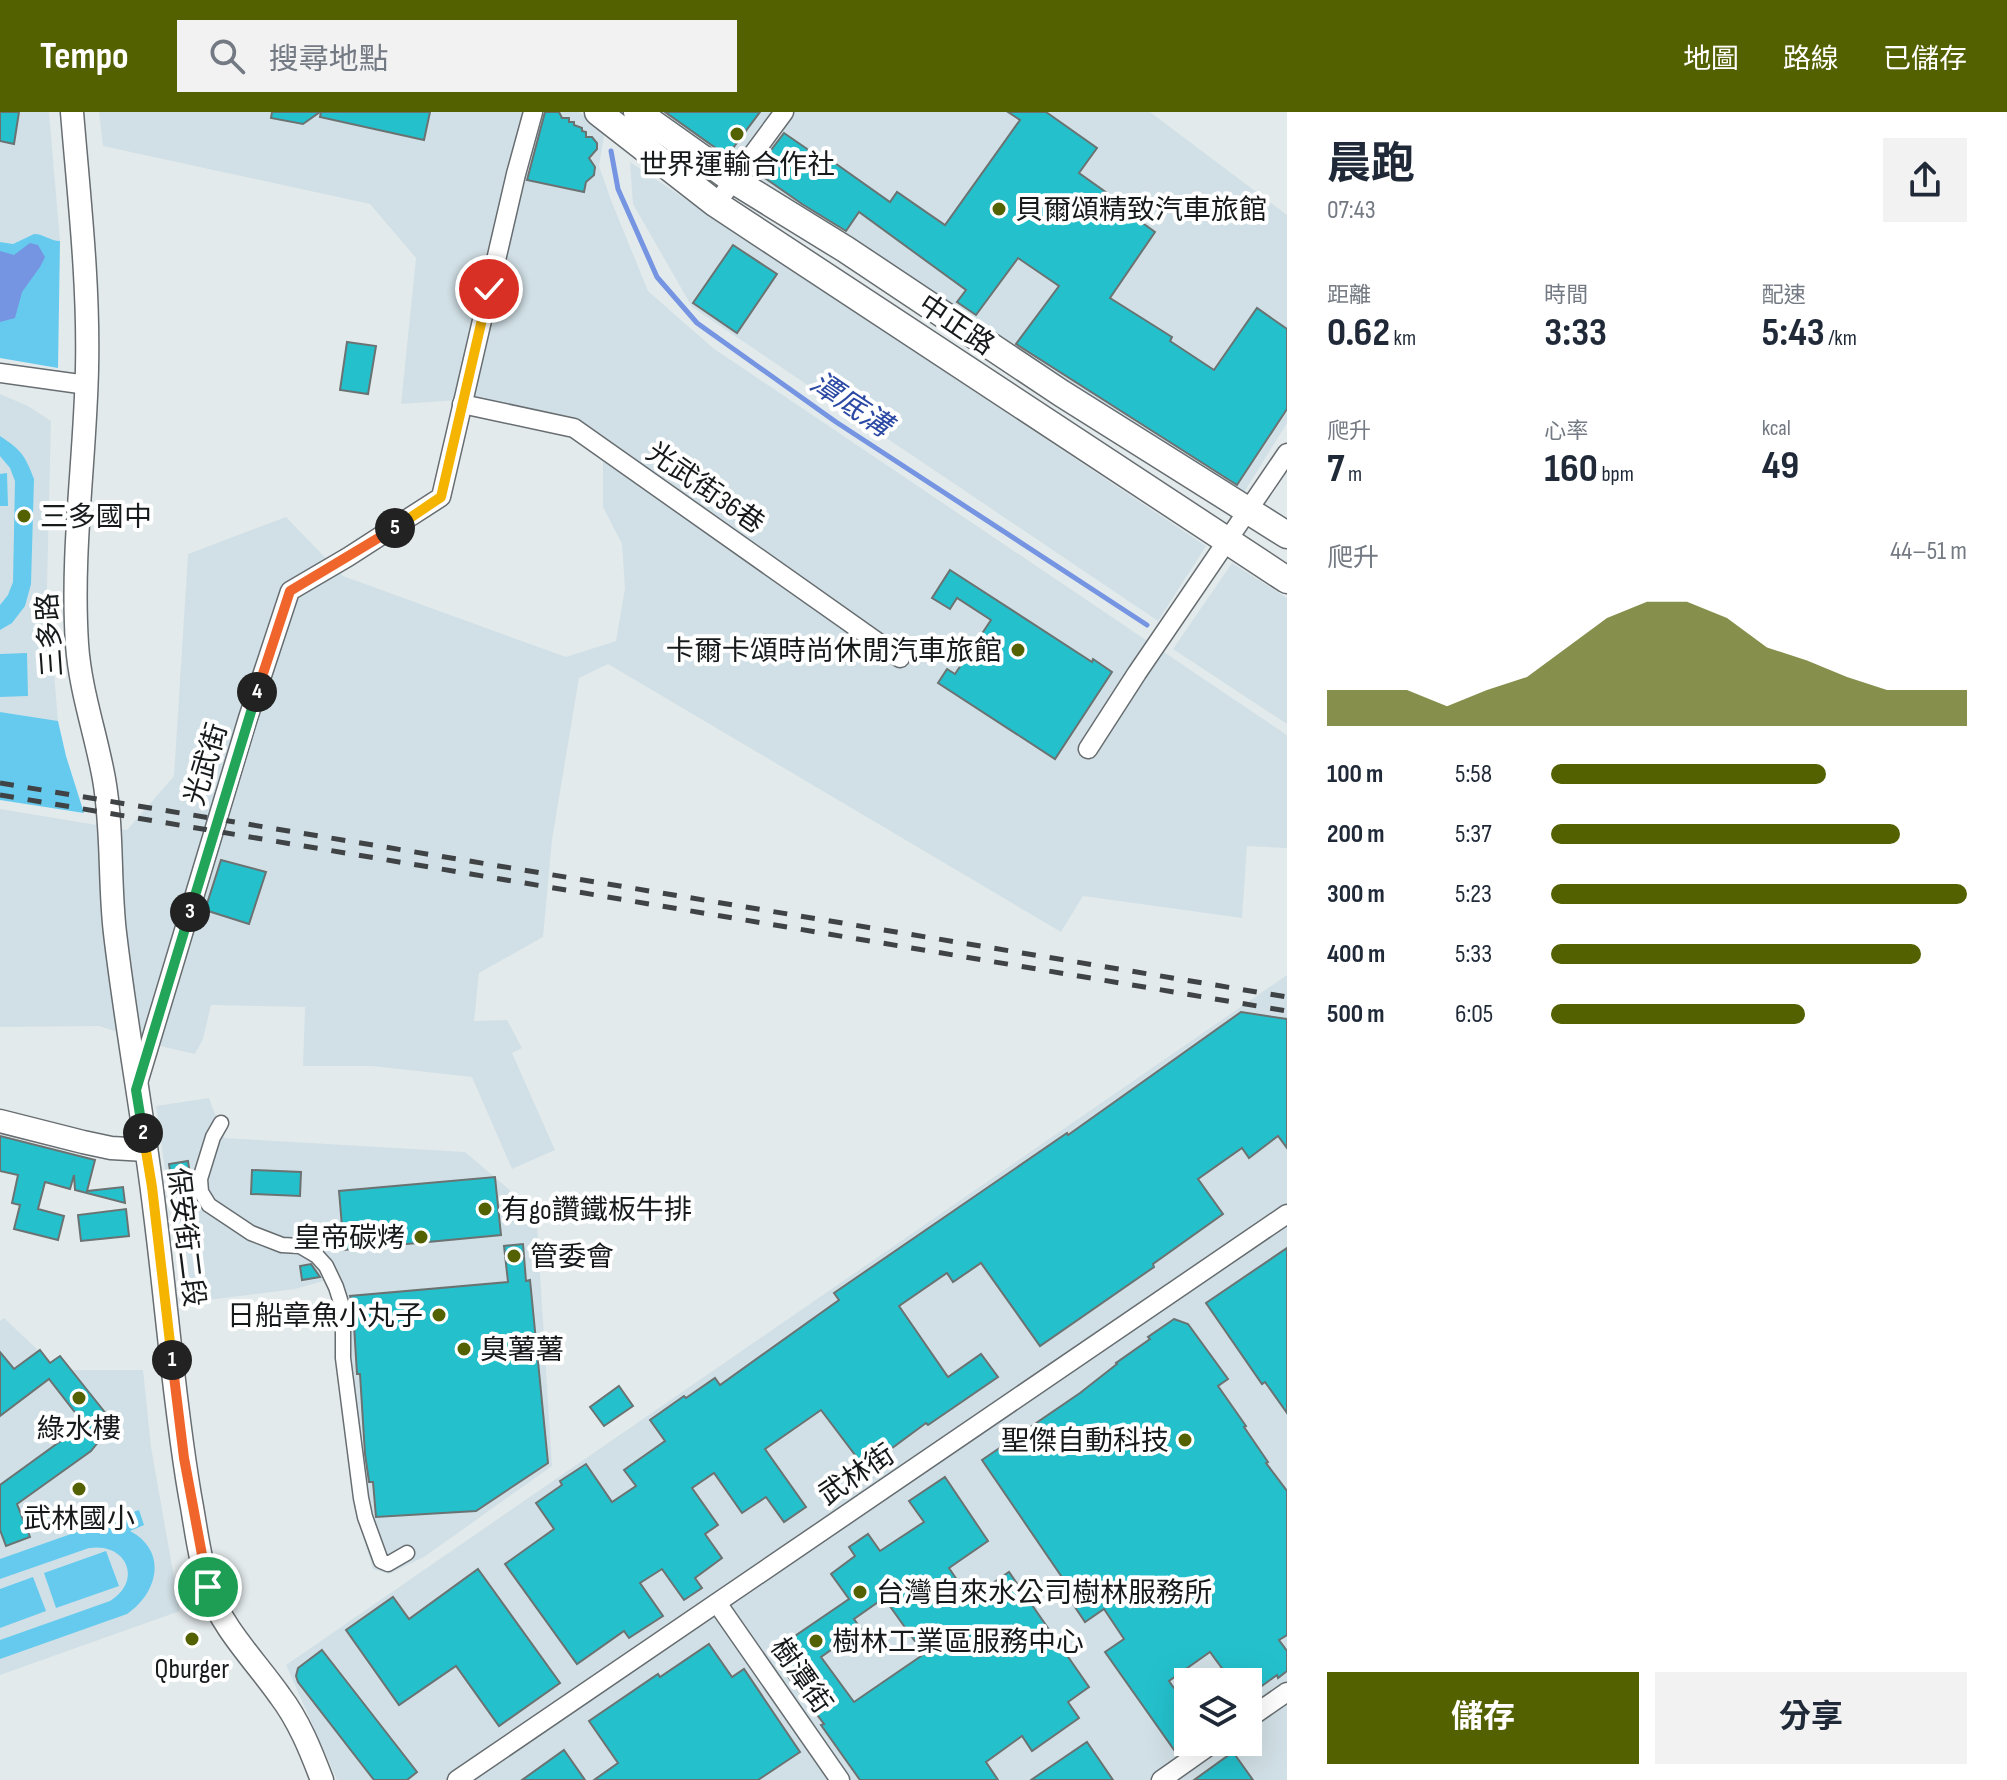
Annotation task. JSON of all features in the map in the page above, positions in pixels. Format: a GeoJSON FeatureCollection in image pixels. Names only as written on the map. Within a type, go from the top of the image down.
{"type":"FeatureCollection","features":[{"type":"Feature","properties":{"kind":"main road","name":"中正路"},"geometry":{"type":"LineString","coordinates":[[598,112],[716,204],[1287,580]]}},
{"type":"Feature","properties":{"kind":"main road","name":"中正路"},"geometry":{"type":"LineString","coordinates":[[637,112],[733,180],[1287,535]]}},
{"type":"Feature","properties":{"kind":"street","name":"三多路"},"geometry":{"type":"LineString","coordinates":[[72,112],[88,312],[87,385],[74,601],[77,651],[104,781],[114,929],[146,1150]]}},
{"type":"Feature","properties":{"kind":"street","name":"光武街"},"geometry":{"type":"LineString","coordinates":[[136,1090],[248,718],[290,591],[441,497],[533,112]]}},
{"type":"Feature","properties":{"kind":"street"},"geometry":{"type":"LineString","coordinates":[[716,204],[784,112]]}},
{"type":"Feature","properties":{"kind":"street"},"geometry":{"type":"LineString","coordinates":[[0,373],[87,385]]}},
{"type":"Feature","properties":{"kind":"street","name":"光武街36巷"},"geometry":{"type":"LineString","coordinates":[[462,404],[574,428],[900,658]]}},
{"type":"Feature","properties":{"kind":"street"},"geometry":{"type":"LineString","coordinates":[[1088,749],[1287,453]]}},
{"type":"Feature","properties":{"kind":"street","name":"保安街二段"},"geometry":{"type":"LineString","coordinates":[[0,1121],[111,1148],[146,1150],[184,1458],[208,1587],[233,1634],[282,1698],[308,1742],[322,1780]]}},
{"type":"Feature","properties":{"kind":"street"},"geometry":{"type":"LineString","coordinates":[[221,1123],[213,1137],[200,1179],[201,1192],[209,1205],[251,1233],[282,1245],[300,1246],[317,1256],[326,1266],[343,1309],[344,1370],[365,1517],[381,1561],[388,1564],[407,1553]]}},
{"type":"Feature","properties":{"kind":"street","name":"武林街"},"geometry":{"type":"LineString","coordinates":[[457,1780],[1287,1214]]}},
{"type":"Feature","properties":{"kind":"street","name":"樹潭街"},"geometry":{"type":"LineString","coordinates":[[717,1603],[840,1780]]}},
{"type":"Feature","properties":{"kind":"street"},"geometry":{"type":"LineString","coordinates":[[1262,1709],[1287,1692]]}},
{"type":"Feature","properties":{"kind":"street"},"geometry":{"type":"LineString","coordinates":[[1161,1780],[1195,1756]]}},
{"type":"Feature","properties":{"kind":"shaded area"},"geometry":{"type":"Polygon","coordinates":[[[0,112],[49,112],[60,241],[34,234],[13,244],[0,242],[0,112]]]}},
{"type":"Feature","properties":{"kind":"shaded area"},"geometry":{"type":"Polygon","coordinates":[[[99,112],[579,112],[605,130],[599,166],[648,291],[713,348],[1287,735],[1287,848],[1247,846],[1242,918],[1083,896],[1061,932],[608,664],[579,678],[552,840],[543,937],[479,973],[474,1021],[507,1020],[522,1048],[512,1053],[555,1150],[512,1169],[472,1077],[372,1066],[303,1066],[305,1007],[211,1005],[203,1039],[195,1054],[99,1026],[0,1027],[0,809],[127,830],[174,776],[188,554],[286,517],[343,576],[566,657],[616,641],[625,588],[622,544],[603,507],[603,435],[473,399],[401,404],[416,258],[370,204],[103,146],[99,112]]]}},
{"type":"Feature","properties":{"kind":"shaded area"},"geometry":{"type":"Polygon","coordinates":[[[658,112],[1150,112],[1287,215],[1287,423],[1238,502],[752,183],[658,112]]]}},
{"type":"Feature","properties":{"kind":"shaded area"},"geometry":{"type":"Polygon","coordinates":[[[630,162],[1206,546],[1158,621],[692,307],[633,204],[630,162]]]}},
{"type":"Feature","properties":{"kind":"shaded area"},"geometry":{"type":"Polygon","coordinates":[[[34,234],[60,241],[58,368],[0,358],[0,242],[13,244],[34,234]]]}},
{"type":"Feature","properties":{"kind":"shaded area"},"geometry":{"type":"Polygon","coordinates":[[[30,243],[38,245],[45,257],[22,292],[15,318],[0,322],[0,251],[14,255],[30,243]]]}},
{"type":"Feature","properties":{"kind":"shaded area","name":"三多國中"},"geometry":{"type":"Polygon","coordinates":[[[0,394],[28,406],[51,421],[47,587],[58,721],[0,712],[0,394]]]}},
{"type":"Feature","properties":{"kind":"shaded area"},"geometry":{"type":"Polygon","coordinates":[[[0,436],[22,454],[34,479],[31,584],[25,606],[12,623],[0,630],[0,605],[13,582],[15,481],[10,468],[0,456],[0,436]]]}},
{"type":"Feature","properties":{"kind":"shaded area"},"geometry":{"type":"Polygon","coordinates":[[[7,473],[8,506],[0,506],[0,474],[7,473]]]}},
{"type":"Feature","properties":{"kind":"shaded area"},"geometry":{"type":"Polygon","coordinates":[[[1232,563],[1287,598],[1287,724],[1173,649],[1232,563]]]}},
{"type":"Feature","properties":{"kind":"shaded area"},"geometry":{"type":"Polygon","coordinates":[[[27,653],[28,696],[0,697],[0,654],[27,653]]]}},
{"type":"Feature","properties":{"kind":"shaded area"},"geometry":{"type":"Polygon","coordinates":[[[0,712],[58,721],[84,813],[0,800],[0,712]]]}},
{"type":"Feature","properties":{"kind":"shaded area"},"geometry":{"type":"Polygon","coordinates":[[[1287,975],[1287,1780],[337,1780],[286,1665],[1287,975]]]}},
{"type":"Feature","properties":{"kind":"shaded area"},"geometry":{"type":"Polygon","coordinates":[[[209,1098],[224,1138],[465,1152],[524,1202],[537,1224],[552,1466],[424,1557],[389,1574],[373,1569],[357,1517],[344,1426],[333,1291],[327,1280],[295,1289],[184,1303],[156,1106],[209,1098]]]}},
{"type":"Feature","properties":{"kind":"shaded area","name":"武林國小"},"geometry":{"type":"Polygon","coordinates":[[[4,1318],[63,1370],[143,1370],[151,1447],[180,1611],[0,1675],[0,1321],[4,1318]]]}},
{"type":"Feature","properties":{"kind":"shaded area"},"geometry":{"type":"Polygon","coordinates":[[[139,1510],[144,1525],[130,1531],[150,1549],[154,1572],[152,1584],[138,1605],[127,1614],[0,1659],[0,1640],[110,1601],[120,1593],[128,1574],[121,1557],[102,1548],[89,1548],[0,1579],[0,1559],[139,1510]]]}},
{"type":"Feature","properties":{"kind":"shaded area"},"geometry":{"type":"Polygon","coordinates":[[[106,1551],[119,1586],[56,1608],[44,1573],[106,1551]]]}},
{"type":"Feature","properties":{"kind":"shaded area"},"geometry":{"type":"Polygon","coordinates":[[[33,1577],[46,1611],[0,1628],[0,1589],[33,1577]]]}},
{"type":"Feature","properties":{"kind":"building"},"geometry":{"type":"Polygon","coordinates":[[[0,112],[19,112],[14,144],[0,141],[0,112]]]}},
{"type":"Feature","properties":{"kind":"building"},"geometry":{"type":"Polygon","coordinates":[[[272,112],[320,112],[303,124],[271,118],[272,112]]]}},
{"type":"Feature","properties":{"kind":"building"},"geometry":{"type":"Polygon","coordinates":[[[321,112],[430,112],[424,140],[320,117],[321,112]]]}},
{"type":"Feature","properties":{"kind":"building"},"geometry":{"type":"Polygon","coordinates":[[[545,112],[559,112],[562,118],[569,118],[569,122],[582,128],[586,137],[592,137],[597,143],[597,149],[589,158],[595,167],[594,175],[586,182],[584,192],[527,180],[545,112]]]}},
{"type":"Feature","properties":{"kind":"building"},"geometry":{"type":"Polygon","coordinates":[[[665,112],[760,112],[727,156],[665,112]]]}},
{"type":"Feature","properties":{"kind":"building"},"geometry":{"type":"Polygon","coordinates":[[[1008,112],[1046,112],[1097,148],[1079,173],[1155,232],[1110,298],[1172,337],[1170,341],[1214,370],[1257,308],[1287,329],[1287,409],[1237,485],[1016,344],[1059,286],[1018,258],[976,315],[957,302],[966,290],[859,212],[846,231],[755,171],[784,133],[829,164],[832,161],[890,202],[897,192],[945,225],[1020,120],[1008,112]]]}},
{"type":"Feature","properties":{"kind":"building"},"geometry":{"type":"Polygon","coordinates":[[[733,245],[777,274],[737,333],[693,303],[733,245]]]}},
{"type":"Feature","properties":{"kind":"building"},"geometry":{"type":"Polygon","coordinates":[[[347,342],[376,346],[368,394],[340,390],[347,342]]]}},
{"type":"Feature","properties":{"kind":"building"},"geometry":{"type":"Polygon","coordinates":[[[950,570],[1112,672],[1055,759],[938,683],[947,669],[955,674],[991,620],[957,598],[950,609],[932,598],[950,570]]]}},
{"type":"Feature","properties":{"kind":"building"},"geometry":{"type":"Polygon","coordinates":[[[221,860],[266,872],[249,924],[205,910],[221,860]]]}},
{"type":"Feature","properties":{"kind":"building"},"geometry":{"type":"Polygon","coordinates":[[[1241,1012],[1287,1019],[1287,1148],[1278,1136],[1249,1158],[1242,1148],[1198,1179],[1223,1214],[1153,1264],[1154,1267],[1040,1346],[981,1263],[953,1282],[947,1273],[899,1306],[948,1377],[981,1354],[998,1377],[928,1425],[926,1423],[865,1468],[821,1410],[765,1449],[806,1507],[784,1522],[766,1497],[742,1513],[714,1473],[692,1488],[718,1525],[705,1534],[722,1558],[695,1578],[702,1588],[684,1600],[662,1569],[640,1583],[663,1616],[629,1638],[624,1631],[577,1664],[505,1564],[554,1529],[536,1503],[562,1485],[560,1481],[586,1464],[612,1502],[636,1486],[624,1470],[665,1441],[650,1420],[715,1378],[720,1385],[839,1300],[834,1293],[1068,1135],[1241,1012]]]}},
{"type":"Feature","properties":{"kind":"building"},"geometry":{"type":"Polygon","coordinates":[[[0,1136],[95,1160],[87,1191],[123,1187],[125,1203],[75,1190],[74,1175],[70,1189],[45,1182],[38,1209],[64,1216],[58,1240],[14,1229],[20,1205],[12,1203],[18,1175],[0,1171],[0,1136]]]}},
{"type":"Feature","properties":{"kind":"building"},"geometry":{"type":"Polygon","coordinates":[[[188,1161],[196,1216],[177,1219],[169,1164],[188,1161]]]}},
{"type":"Feature","properties":{"kind":"building"},"geometry":{"type":"Polygon","coordinates":[[[252,1170],[301,1172],[300,1196],[251,1194],[252,1170]]]}},
{"type":"Feature","properties":{"kind":"building"},"geometry":{"type":"Polygon","coordinates":[[[495,1177],[501,1235],[344,1250],[339,1191],[495,1177]]]}},
{"type":"Feature","properties":{"kind":"building"},"geometry":{"type":"Polygon","coordinates":[[[126,1209],[129,1236],[81,1241],[78,1215],[126,1209]]]}},
{"type":"Feature","properties":{"kind":"building"},"geometry":{"type":"Polygon","coordinates":[[[523,1244],[526,1281],[530,1280],[548,1463],[476,1511],[376,1517],[373,1482],[369,1482],[365,1454],[360,1374],[357,1374],[350,1296],[508,1282],[504,1246],[523,1244]]]}},
{"type":"Feature","properties":{"kind":"building"},"geometry":{"type":"Polygon","coordinates":[[[1287,1248],[1287,1413],[1265,1382],[1262,1384],[1206,1303],[1287,1248]]]}},
{"type":"Feature","properties":{"kind":"building"},"geometry":{"type":"Polygon","coordinates":[[[311,1264],[320,1277],[302,1280],[300,1266],[311,1264]]]}},
{"type":"Feature","properties":{"kind":"building"},"geometry":{"type":"Polygon","coordinates":[[[1174,1319],[1188,1324],[1228,1379],[1218,1386],[1287,1491],[1287,1635],[1279,1640],[1287,1651],[1287,1671],[1262,1686],[1262,1668],[1222,1668],[1210,1652],[1187,1668],[1174,1668],[1174,1677],[1169,1681],[1174,1688],[1174,1750],[1105,1652],[1124,1639],[1104,1609],[1085,1622],[1065,1592],[1070,1589],[982,1460],[1080,1393],[1150,1339],[1148,1337],[1174,1319]]]}},
{"type":"Feature","properties":{"kind":"building"},"geometry":{"type":"Polygon","coordinates":[[[40,1350],[50,1363],[60,1356],[115,1425],[91,1451],[17,1504],[30,1537],[6,1546],[0,1530],[0,1485],[84,1424],[49,1379],[0,1416],[0,1352],[14,1369],[40,1350]]]}},
{"type":"Feature","properties":{"kind":"building"},"geometry":{"type":"Polygon","coordinates":[[[619,1386],[633,1406],[604,1426],[590,1407],[619,1386]]]}},
{"type":"Feature","properties":{"kind":"building"},"geometry":{"type":"Polygon","coordinates":[[[945,1477],[988,1541],[949,1568],[970,1599],[1009,1572],[1089,1687],[1068,1702],[1079,1718],[1032,1751],[1022,1736],[986,1762],[998,1780],[860,1780],[821,1725],[824,1724],[770,1653],[849,1599],[831,1574],[855,1556],[849,1547],[868,1534],[880,1551],[924,1522],[909,1501],[945,1477]],[[884,1598],[854,1619],[861,1629],[821,1657],[854,1702],[924,1654],[884,1598]]]}},
{"type":"Feature","properties":{"kind":"building"},"geometry":{"type":"Polygon","coordinates":[[[478,1569],[560,1683],[499,1726],[456,1666],[399,1705],[346,1630],[393,1597],[409,1619],[478,1569]]]}},
{"type":"Feature","properties":{"kind":"building"},"geometry":{"type":"Polygon","coordinates":[[[709,1644],[732,1677],[744,1669],[800,1752],[758,1780],[594,1780],[618,1763],[589,1721],[709,1644]]]}},
{"type":"Feature","properties":{"kind":"building"},"geometry":{"type":"Polygon","coordinates":[[[322,1650],[417,1772],[407,1780],[374,1780],[298,1682],[298,1668],[322,1650]]]}},
{"type":"Feature","properties":{"kind":"building"},"geometry":{"type":"Polygon","coordinates":[[[1087,1742],[1113,1780],[1031,1780],[1050,1767],[1087,1742]]]}},
{"type":"Feature","properties":{"kind":"building"},"geometry":{"type":"Polygon","coordinates":[[[564,1750],[585,1780],[522,1780],[564,1750]]]}},
{"type":"Feature","properties":{"kind":"building"},"geometry":{"type":"Polygon","coordinates":[[[1227,1756],[1236,1756],[1253,1780],[1194,1780],[1227,1756]]]}},
{"type":"Feature","properties":{"kind":"waterway","name":"潭底溝"},"geometry":{"type":"LineString","coordinates":[[611,151],[618,189],[657,277],[697,323],[836,422],[1147,625]]}},
{"type":"Feature","properties":{"kind":"railway"},"geometry":{"type":"LineString","coordinates":[[0,783],[1287,997]]}},
{"type":"Feature","properties":{"kind":"railway"},"geometry":{"type":"LineString","coordinates":[[0,795],[1287,1011]]}},
{"type":"Feature","properties":{"kind":"place","name":"世界運輸合作社"},"geometry":{"type":"Point","coordinates":[737,134]}},
{"type":"Feature","properties":{"kind":"place","name":"貝爾頌精致汽車旅館"},"geometry":{"type":"Point","coordinates":[999,209]}},
{"type":"Feature","properties":{"kind":"place","name":"三多國中"},"geometry":{"type":"Point","coordinates":[24,516]}},
{"type":"Feature","properties":{"kind":"place","name":"卡爾卡頌時尚休閒汽車旅館"},"geometry":{"type":"Point","coordinates":[1018,650]}},
{"type":"Feature","properties":{"kind":"place","name":"有go讚鐵板牛排"},"geometry":{"type":"Point","coordinates":[485,1209]}},
{"type":"Feature","properties":{"kind":"place","name":"皇帝碳烤"},"geometry":{"type":"Point","coordinates":[421,1237]}},
{"type":"Feature","properties":{"kind":"place","name":"管委會"},"geometry":{"type":"Point","coordinates":[514,1256]}},
{"type":"Feature","properties":{"kind":"place","name":"日船章魚小丸子"},"geometry":{"type":"Point","coordinates":[439,1315]}},
{"type":"Feature","properties":{"kind":"place","name":"臭薯薯"},"geometry":{"type":"Point","coordinates":[464,1349]}},
{"type":"Feature","properties":{"kind":"place","name":"綠水樓"},"geometry":{"type":"Point","coordinates":[79,1398]}},
{"type":"Feature","properties":{"kind":"place","name":"聖傑自動科技"},"geometry":{"type":"Point","coordinates":[1185,1440]}},
{"type":"Feature","properties":{"kind":"place","name":"武林國小"},"geometry":{"type":"Point","coordinates":[79,1489]}},
{"type":"Feature","properties":{"kind":"place","name":"台灣自來水公司樹林服務所"},"geometry":{"type":"Point","coordinates":[860,1592]}},
{"type":"Feature","properties":{"kind":"place","name":"Qburger"},"geometry":{"type":"Point","coordinates":[192,1639]}},
{"type":"Feature","properties":{"kind":"place","name":"樹林工業區服務中心"},"geometry":{"type":"Point","coordinates":[816,1641]}},
{"type":"Feature","properties":{"kind":"route"},"geometry":{"type":"LineString","coordinates":[[208,1587],[184,1458],[152,1187],[136,1090],[248,718],[290,591],[441,497],[489,289]]}}]}
